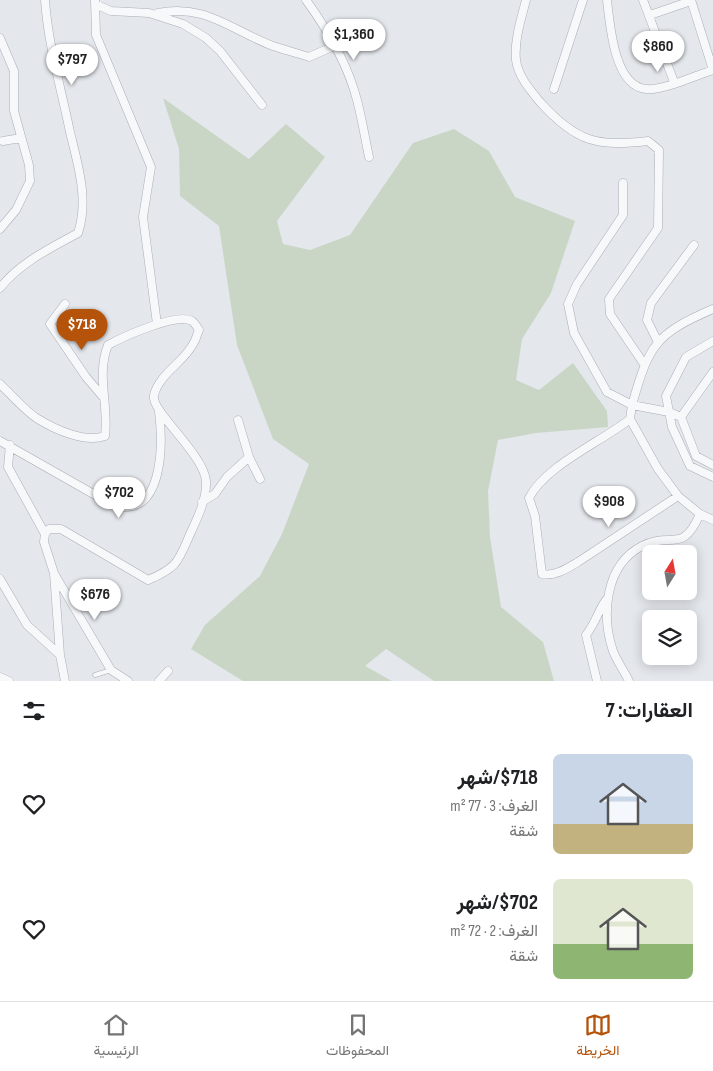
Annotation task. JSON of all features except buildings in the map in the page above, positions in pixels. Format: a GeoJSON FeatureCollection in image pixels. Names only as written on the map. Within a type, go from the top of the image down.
{"type":"FeatureCollection","features":[{"type":"Feature","properties":{"kind":"street"},"geometry":{"type":"LineString","coordinates":[[0,288],[17,270],[34,257],[78,233],[83,216],[80,174],[54,60],[46,20],[45,0]]}},
{"type":"Feature","properties":{"kind":"street"},"geometry":{"type":"LineString","coordinates":[[306,0],[334,46],[357,99],[368,157]]}},
{"type":"Feature","properties":{"kind":"street"},"geometry":{"type":"LineString","coordinates":[[526,0],[516,58],[519,73],[534,95],[555,119],[570,131],[592,141],[618,145],[648,141],[659,150],[658,228],[609,299],[610,314],[644,364]]}},
{"type":"Feature","properties":{"kind":"street"},"geometry":{"type":"LineString","coordinates":[[554,89],[583,0]]}},
{"type":"Feature","properties":{"kind":"street"},"geometry":{"type":"LineString","coordinates":[[607,0],[610,29],[624,75],[632,84],[646,89],[713,70],[691,1],[650,15]]}},
{"type":"Feature","properties":{"kind":"street"},"geometry":{"type":"LineString","coordinates":[[643,0],[674,82]]}},
{"type":"Feature","properties":{"kind":"street"},"geometry":{"type":"LineString","coordinates":[[96,2],[111,11],[123,14],[153,14],[175,10],[208,15],[272,46],[310,57],[334,46]]}},
{"type":"Feature","properties":{"kind":"street"},"geometry":{"type":"LineString","coordinates":[[96,2],[96,35],[150,167],[143,217],[158,324]]}},
{"type":"Feature","properties":{"kind":"street"},"geometry":{"type":"LineString","coordinates":[[153,14],[183,24],[206,38],[220,51],[262,105]]}},
{"type":"Feature","properties":{"kind":"street"},"geometry":{"type":"LineString","coordinates":[[0,38],[14,71],[14,111],[29,165],[30,181],[16,210],[0,229]]}},
{"type":"Feature","properties":{"kind":"street"},"geometry":{"type":"LineString","coordinates":[[3,140],[21,138]]}},
{"type":"Feature","properties":{"kind":"street"},"geometry":{"type":"LineString","coordinates":[[623,182],[624,215],[577,284],[568,304],[574,333],[607,392],[632,405],[669,412],[681,417],[696,456],[713,465]]}},
{"type":"Feature","properties":{"kind":"street"},"geometry":{"type":"LineString","coordinates":[[658,342],[647,320],[651,303],[694,245]]}},
{"type":"Feature","properties":{"kind":"street"},"geometry":{"type":"LineString","coordinates":[[64,304],[50,324],[86,378],[104,398]]}},
{"type":"Feature","properties":{"kind":"street"},"geometry":{"type":"LineString","coordinates":[[713,308],[672,328],[658,342],[644,364],[632,405],[630,419],[658,469],[678,496],[700,514],[713,520]]}},
{"type":"Feature","properties":{"kind":"street"},"geometry":{"type":"LineString","coordinates":[[0,384],[37,418],[79,438],[95,440],[105,436],[107,420],[101,377],[103,356],[108,345],[126,335],[158,324],[186,319],[194,321],[199,330],[193,345],[160,382],[154,394],[154,401],[159,411],[183,438],[203,469],[206,482],[202,502],[177,564],[166,572],[148,580],[61,529],[45,530]]}},
{"type":"Feature","properties":{"kind":"street"},"geometry":{"type":"LineString","coordinates":[[713,342],[686,357],[666,396],[672,427],[690,466],[713,477]]}},
{"type":"Feature","properties":{"kind":"street"},"geometry":{"type":"LineString","coordinates":[[681,417],[713,372]]}},
{"type":"Feature","properties":{"kind":"street"},"geometry":{"type":"LineString","coordinates":[[0,440],[111,504],[123,508],[136,506],[148,498],[155,481],[163,440],[159,411]]}},
{"type":"Feature","properties":{"kind":"street"},"geometry":{"type":"LineString","coordinates":[[630,419],[609,435],[559,465],[533,491],[529,498],[535,516],[542,574],[547,575],[564,570],[578,562],[678,496]]}},
{"type":"Feature","properties":{"kind":"street"},"geometry":{"type":"LineString","coordinates":[[238,420],[250,457],[260,479]]}},
{"type":"Feature","properties":{"kind":"street"},"geometry":{"type":"LineString","coordinates":[[10,445],[8,467],[45,530],[44,542],[54,573],[111,670],[128,681]]}},
{"type":"Feature","properties":{"kind":"street"},"geometry":{"type":"LineString","coordinates":[[202,502],[215,494],[227,477],[250,457]]}},
{"type":"Feature","properties":{"kind":"street"},"geometry":{"type":"LineString","coordinates":[[629,681],[613,651],[606,622],[613,577],[621,562],[642,546],[658,541],[683,538],[694,527],[700,514]]}},
{"type":"Feature","properties":{"kind":"street"},"geometry":{"type":"LineString","coordinates":[[54,573],[60,655],[65,681]]}},
{"type":"Feature","properties":{"kind":"street"},"geometry":{"type":"LineString","coordinates":[[0,579],[27,624],[60,655]]}},
{"type":"Feature","properties":{"kind":"street"},"geometry":{"type":"LineString","coordinates":[[596,681],[586,635],[594,625],[600,608],[609,596]]}},
{"type":"Feature","properties":{"kind":"street"},"geometry":{"type":"LineString","coordinates":[[594,625],[606,622]]}},
{"type":"Feature","properties":{"kind":"street"},"geometry":{"type":"LineString","coordinates":[[159,681],[168,671]]}},
{"type":"Feature","properties":{"kind":"street"},"geometry":{"type":"LineString","coordinates":[[0,677],[9,681]]}},
{"type":"Feature","properties":{"kind":"lane"},"geometry":{"type":"LineString","coordinates":[[95,675],[111,670]]}},
{"type":"Feature","properties":{"kind":"green space"},"geometry":{"type":"Polygon","coordinates":[[[163,98],[249,159],[286,124],[325,157],[277,221],[283,244],[310,250],[350,235],[413,143],[454,129],[489,151],[515,197],[575,221],[551,293],[522,339],[516,380],[539,390],[573,363],[607,411],[608,427],[536,433],[498,440],[488,491],[490,537],[501,607],[543,642],[554,681],[434,681],[386,649],[365,666],[392,681],[243,681],[191,649],[205,625],[260,576],[282,534],[309,464],[273,439],[237,345],[219,226],[180,196],[179,149],[163,98]]]}}]}
